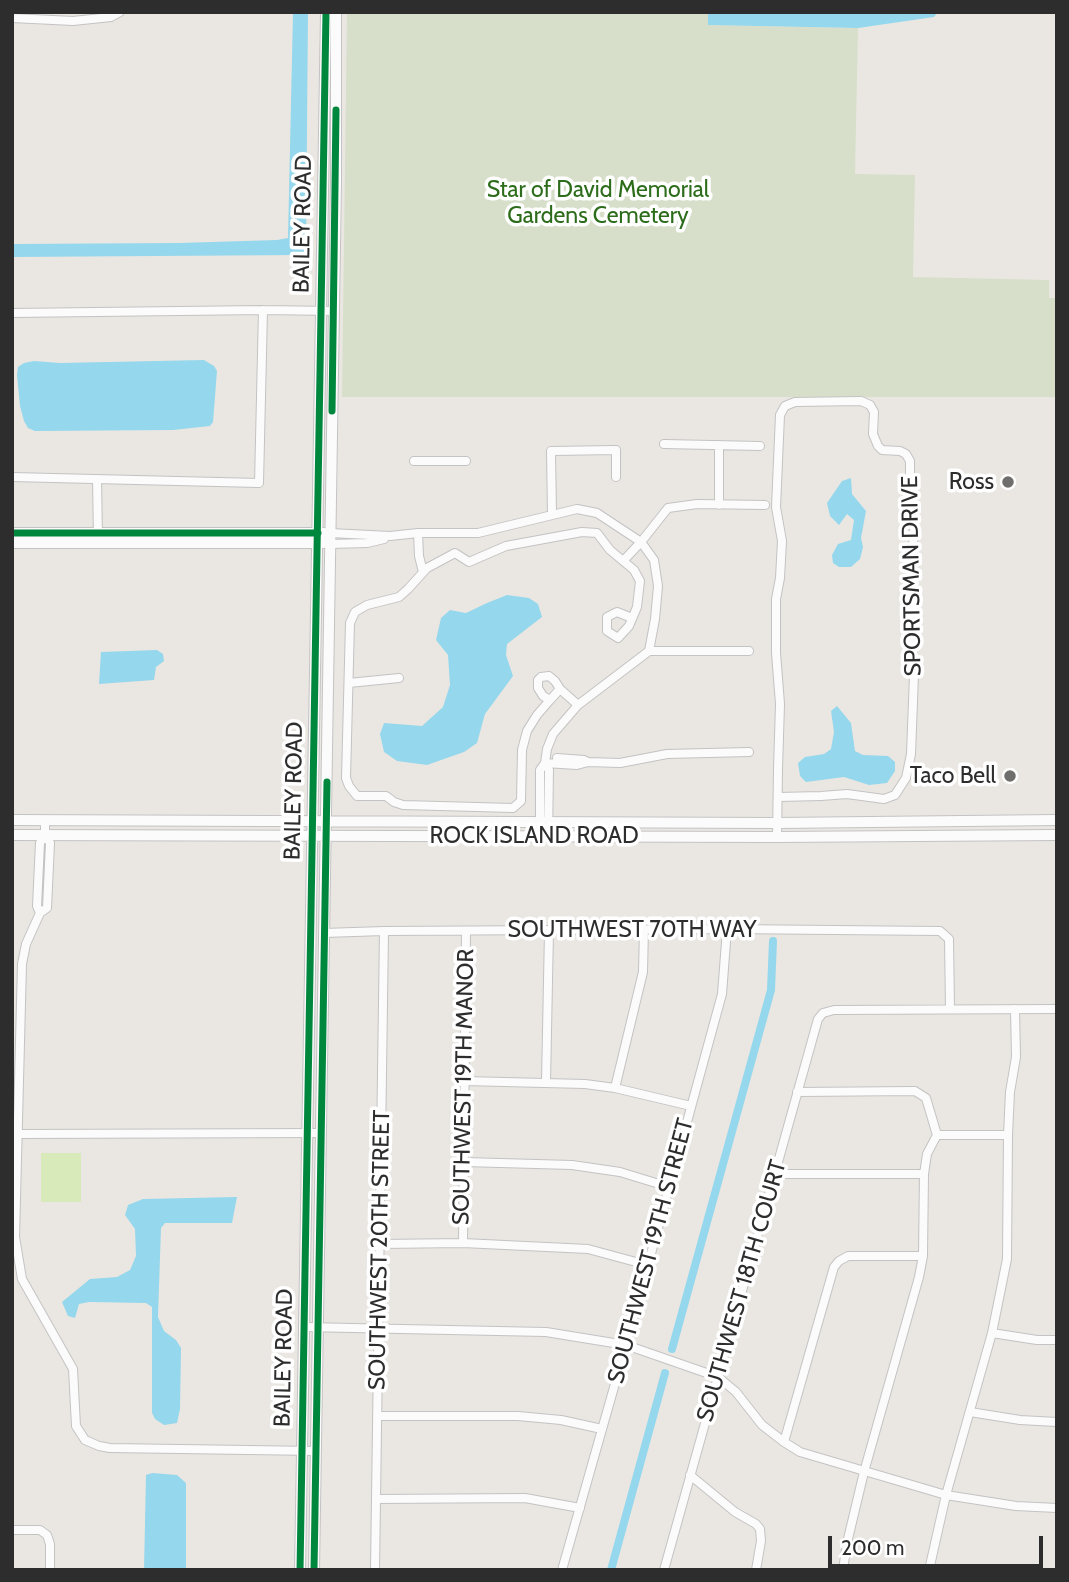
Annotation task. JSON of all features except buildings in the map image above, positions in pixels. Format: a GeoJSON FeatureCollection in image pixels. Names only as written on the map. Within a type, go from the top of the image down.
{"type":"FeatureCollection","features":[{"type":"Feature","properties":{"kind":"street"},"geometry":{"type":"LineString","coordinates":[[12,18],[73,21],[111,17],[120,12]]}},
{"type":"Feature","properties":{"kind":"street","name":"BAILEY ROAD"},"geometry":{"type":"LineString","coordinates":[[300,1570],[326,12]]}},
{"type":"Feature","properties":{"kind":"street","name":"BAILEY ROAD"},"geometry":{"type":"LineString","coordinates":[[314,1570],[336,182],[336,12]]}},
{"type":"Feature","properties":{"kind":"street"},"geometry":{"type":"LineString","coordinates":[[12,477],[259,483],[263,310]]}},
{"type":"Feature","properties":{"kind":"street"},"geometry":{"type":"LineString","coordinates":[[12,313],[334,311]]}},
{"type":"Feature","properties":{"kind":"street","name":"SPORTSMAN DRIVE"},"geometry":{"type":"LineString","coordinates":[[777,837],[780,704],[776,671],[776,598],[782,541],[776,507],[780,415],[785,406],[795,402],[861,401],[870,405],[874,412],[873,434],[878,446],[882,450],[906,454],[910,461],[914,526],[909,631],[914,654],[911,754],[906,778],[895,795],[884,799],[847,794],[778,797]]}},
{"type":"Feature","properties":{"kind":"street"},"geometry":{"type":"LineString","coordinates":[[664,444],[760,446]]}},
{"type":"Feature","properties":{"kind":"street"},"geometry":{"type":"LineString","coordinates":[[719,445],[719,505]]}},
{"type":"Feature","properties":{"kind":"street"},"geometry":{"type":"LineString","coordinates":[[552,514],[551,452],[616,450],[616,477]]}},
{"type":"Feature","properties":{"kind":"street"},"geometry":{"type":"LineString","coordinates":[[414,461],[466,461]]}},
{"type":"Feature","properties":{"kind":"street"},"geometry":{"type":"LineString","coordinates":[[97,479],[98,539]]}},
{"type":"Feature","properties":{"kind":"street"},"geometry":{"type":"LineString","coordinates":[[624,560],[668,508],[696,504],[765,505]]}},
{"type":"Feature","properties":{"kind":"street"},"geometry":{"type":"LineString","coordinates":[[12,543],[98,539],[318,538],[367,542],[418,533],[478,533],[576,509],[597,513],[641,542],[654,560],[658,586],[649,650]]}},
{"type":"Feature","properties":{"kind":"street"},"geometry":{"type":"LineString","coordinates":[[560,689],[527,731],[522,750],[521,801],[513,808],[403,805],[386,796],[358,796],[349,786],[346,778],[351,623],[355,612],[367,605],[399,597],[427,568],[455,553],[469,562],[506,546],[582,532],[597,533],[610,550],[634,570],[640,581],[637,607],[632,618]]}},
{"type":"Feature","properties":{"kind":"street"},"geometry":{"type":"LineString","coordinates":[[12,533],[98,539]]}},
{"type":"Feature","properties":{"kind":"street"},"geometry":{"type":"LineString","coordinates":[[418,533],[423,572]]}},
{"type":"Feature","properties":{"kind":"street"},"geometry":{"type":"LineString","coordinates":[[544,837],[540,770],[553,734],[578,705],[649,650],[748,651]]}},
{"type":"Feature","properties":{"kind":"street"},"geometry":{"type":"LineString","coordinates":[[550,700],[543,696],[538,688],[538,680],[541,677],[549,676],[578,705]]}},
{"type":"Feature","properties":{"kind":"street"},"geometry":{"type":"LineString","coordinates":[[349,683],[399,678]]}},
{"type":"Feature","properties":{"kind":"street"},"geometry":{"type":"LineString","coordinates":[[545,761],[577,765],[588,762],[620,763],[667,754],[749,752]]}},
{"type":"Feature","properties":{"kind":"street","name":"ROCK ISLAND ROAD"},"geometry":{"type":"LineString","coordinates":[[12,820],[777,823],[1057,820]]}},
{"type":"Feature","properties":{"kind":"street"},"geometry":{"type":"LineString","coordinates":[[45,820],[45,834],[40,843],[37,906],[40,913],[26,944],[19,1004],[15,1237],[22,1279],[73,1369],[76,1426],[85,1440],[110,1448],[316,1451]]}},
{"type":"Feature","properties":{"kind":"street","name":"ROCK ISLAND ROAD"},"geometry":{"type":"LineString","coordinates":[[12,835],[1057,835]]}},
{"type":"Feature","properties":{"kind":"street"},"geometry":{"type":"LineString","coordinates":[[615,1088],[643,972],[644,929]]}},
{"type":"Feature","properties":{"kind":"street","name":"SOUTHWEST 70TH WAY"},"geometry":{"type":"LineString","coordinates":[[324,933],[644,929],[940,931],[949,939],[950,1009]]}},
{"type":"Feature","properties":{"kind":"street","name":"SOUTHWEST 19TH STREET"},"geometry":{"type":"LineString","coordinates":[[562,1570],[722,994],[727,929]]}},
{"type":"Feature","properties":{"kind":"street","name":"SOUTHWEST 20TH STREET"},"geometry":{"type":"LineString","coordinates":[[375,1570],[384,931]]}},
{"type":"Feature","properties":{"kind":"street","name":"SOUTHWEST 19TH MANOR"},"geometry":{"type":"LineString","coordinates":[[463,1243],[466,931]]}},
{"type":"Feature","properties":{"kind":"street"},"geometry":{"type":"LineString","coordinates":[[546,1082],[549,931]]}},
{"type":"Feature","properties":{"kind":"street"},"geometry":{"type":"LineString","coordinates":[[950,1009],[1057,1009]]}},
{"type":"Feature","properties":{"kind":"street","name":"SOUTHWEST 18TH COURT"},"geometry":{"type":"LineString","coordinates":[[664,1570],[818,1019],[824,1013],[834,1010],[950,1009]]}},
{"type":"Feature","properties":{"kind":"street"},"geometry":{"type":"LineString","coordinates":[[929,1570],[946,1495],[992,1333],[1007,1259],[1008,1135],[1010,1092],[1016,1057],[1015,1009]]}},
{"type":"Feature","properties":{"kind":"street"},"geometry":{"type":"LineString","coordinates":[[464,1081],[585,1084],[691,1105]]}},
{"type":"Feature","properties":{"kind":"street"},"geometry":{"type":"LineString","coordinates":[[797,1092],[915,1091],[926,1098],[937,1135],[927,1153],[924,1174],[923,1256],[919,1277],[864,1472],[843,1570]]}},
{"type":"Feature","properties":{"kind":"street"},"geometry":{"type":"LineString","coordinates":[[18,1134],[321,1133]]}},
{"type":"Feature","properties":{"kind":"street"},"geometry":{"type":"LineString","coordinates":[[937,1135],[1008,1135]]}},
{"type":"Feature","properties":{"kind":"street"},"geometry":{"type":"LineString","coordinates":[[464,1162],[572,1165],[620,1172],[669,1187]]}},
{"type":"Feature","properties":{"kind":"street"},"geometry":{"type":"LineString","coordinates":[[774,1174],[924,1174]]}},
{"type":"Feature","properties":{"kind":"street"},"geometry":{"type":"LineString","coordinates":[[380,1244],[463,1243],[588,1249],[647,1265]]}},
{"type":"Feature","properties":{"kind":"street"},"geometry":{"type":"LineString","coordinates":[[783,1442],[834,1267],[848,1256],[923,1256]]}},
{"type":"Feature","properties":{"kind":"street"},"geometry":{"type":"LineString","coordinates":[[304,1327],[546,1332],[626,1345],[718,1377],[736,1392],[762,1425],[800,1452],[946,1495],[1016,1506],[1057,1508]]}},
{"type":"Feature","properties":{"kind":"street"},"geometry":{"type":"LineString","coordinates":[[992,1333],[1037,1340],[1057,1340]]}},
{"type":"Feature","properties":{"kind":"street"},"geometry":{"type":"LineString","coordinates":[[970,1412],[1020,1420],[1057,1422]]}},
{"type":"Feature","properties":{"kind":"street"},"geometry":{"type":"LineString","coordinates":[[377,1416],[518,1416],[561,1420],[602,1429]]}},
{"type":"Feature","properties":{"kind":"street"},"geometry":{"type":"LineString","coordinates":[[690,1475],[735,1513],[760,1529],[761,1541],[756,1570]]}},
{"type":"Feature","properties":{"kind":"street"},"geometry":{"type":"LineString","coordinates":[[376,1499],[525,1498],[580,1508]]}},
{"type":"Feature","properties":{"kind":"street"},"geometry":{"type":"LineString","coordinates":[[12,1530],[40,1530],[47,1535],[50,1544],[50,1570]]}},
{"type":"Feature","properties":{"kind":"green space","name":"Star of David Memorial Gardens Cemetery"},"geometry":{"type":"Polygon","coordinates":[[[347,12],[708,12],[708,25],[858,28],[855,174],[915,175],[913,277],[1049,280],[1049,298],[1057,298],[1057,397],[342,397],[347,12]]]}},
{"type":"Feature","properties":{"kind":"green space"},"geometry":{"type":"Polygon","coordinates":[[[41,1153],[81,1153],[81,1202],[41,1202],[41,1153]]]}},
{"type":"Feature","properties":{"kind":"water"},"geometry":{"type":"Polygon","coordinates":[[[293,12],[308,12],[306,249],[301,255],[12,257],[12,244],[179,243],[288,238],[293,12]]]}},
{"type":"Feature","properties":{"kind":"water"},"geometry":{"type":"Polygon","coordinates":[[[708,12],[938,12],[934,17],[858,28],[708,25],[708,12]]]}},
{"type":"Feature","properties":{"kind":"water"},"geometry":{"type":"Polygon","coordinates":[[[204,360],[217,371],[213,422],[210,426],[173,430],[35,431],[28,428],[24,421],[17,375],[18,367],[24,363],[204,360]]]}},
{"type":"Feature","properties":{"kind":"water"},"geometry":{"type":"Polygon","coordinates":[[[851,478],[852,494],[866,511],[861,538],[863,547],[860,559],[851,567],[839,567],[833,563],[832,555],[838,544],[851,540],[854,520],[847,514],[839,525],[830,516],[827,503],[842,481],[851,478]]]}},
{"type":"Feature","properties":{"kind":"water"},"geometry":{"type":"Polygon","coordinates":[[[507,595],[529,598],[538,604],[542,617],[507,644],[506,655],[513,676],[485,714],[477,743],[464,752],[427,765],[397,761],[384,752],[380,734],[384,723],[422,726],[443,707],[450,685],[448,655],[436,640],[441,618],[450,610],[466,613],[507,595]]]}},
{"type":"Feature","properties":{"kind":"water"},"geometry":{"type":"Polygon","coordinates":[[[157,650],[163,654],[164,661],[156,667],[154,680],[99,684],[101,652],[157,650]]]}},
{"type":"Feature","properties":{"kind":"water"},"geometry":{"type":"Polygon","coordinates":[[[837,706],[851,723],[855,751],[863,755],[888,756],[895,762],[895,771],[887,783],[869,785],[844,777],[806,782],[800,776],[798,763],[805,757],[824,754],[831,749],[834,732],[831,711],[837,706]]]}},
{"type":"Feature","properties":{"kind":"water"},"geometry":{"type":"Polygon","coordinates":[[[237,1197],[232,1223],[165,1223],[161,1228],[158,1317],[164,1331],[176,1340],[181,1348],[180,1409],[177,1423],[164,1425],[155,1419],[152,1413],[152,1307],[146,1303],[89,1302],[79,1304],[75,1318],[68,1316],[62,1302],[90,1279],[117,1277],[130,1270],[136,1256],[135,1229],[125,1215],[128,1205],[143,1199],[237,1197]]]}},
{"type":"Feature","properties":{"kind":"water"},"geometry":{"type":"Polygon","coordinates":[[[146,1475],[177,1475],[186,1483],[186,1570],[144,1570],[146,1475]]]}},
{"type":"Feature","properties":{"kind":"waterway"},"geometry":{"type":"LineString","coordinates":[[672,1349],[771,990],[773,941]]}},
{"type":"Feature","properties":{"kind":"waterway"},"geometry":{"type":"LineString","coordinates":[[611,1570],[665,1373]]}},
{"type":"Feature","properties":{"kind":"cycle path"},"geometry":{"type":"LineString","coordinates":[[300,1570],[326,12]]}},
{"type":"Feature","properties":{"kind":"cycle path"},"geometry":{"type":"LineString","coordinates":[[332,411],[336,110]]}},
{"type":"Feature","properties":{"kind":"cycle path"},"geometry":{"type":"LineString","coordinates":[[12,533],[318,533]]}},
{"type":"Feature","properties":{"kind":"cycle path"},"geometry":{"type":"LineString","coordinates":[[314,1570],[327,782]]}},
{"type":"Feature","properties":{"kind":"place","name":"Ross"},"geometry":{"type":"Point","coordinates":[1008,482]}},
{"type":"Feature","properties":{"kind":"place","name":"Taco Bell"},"geometry":{"type":"Point","coordinates":[1010,776]}}]}
